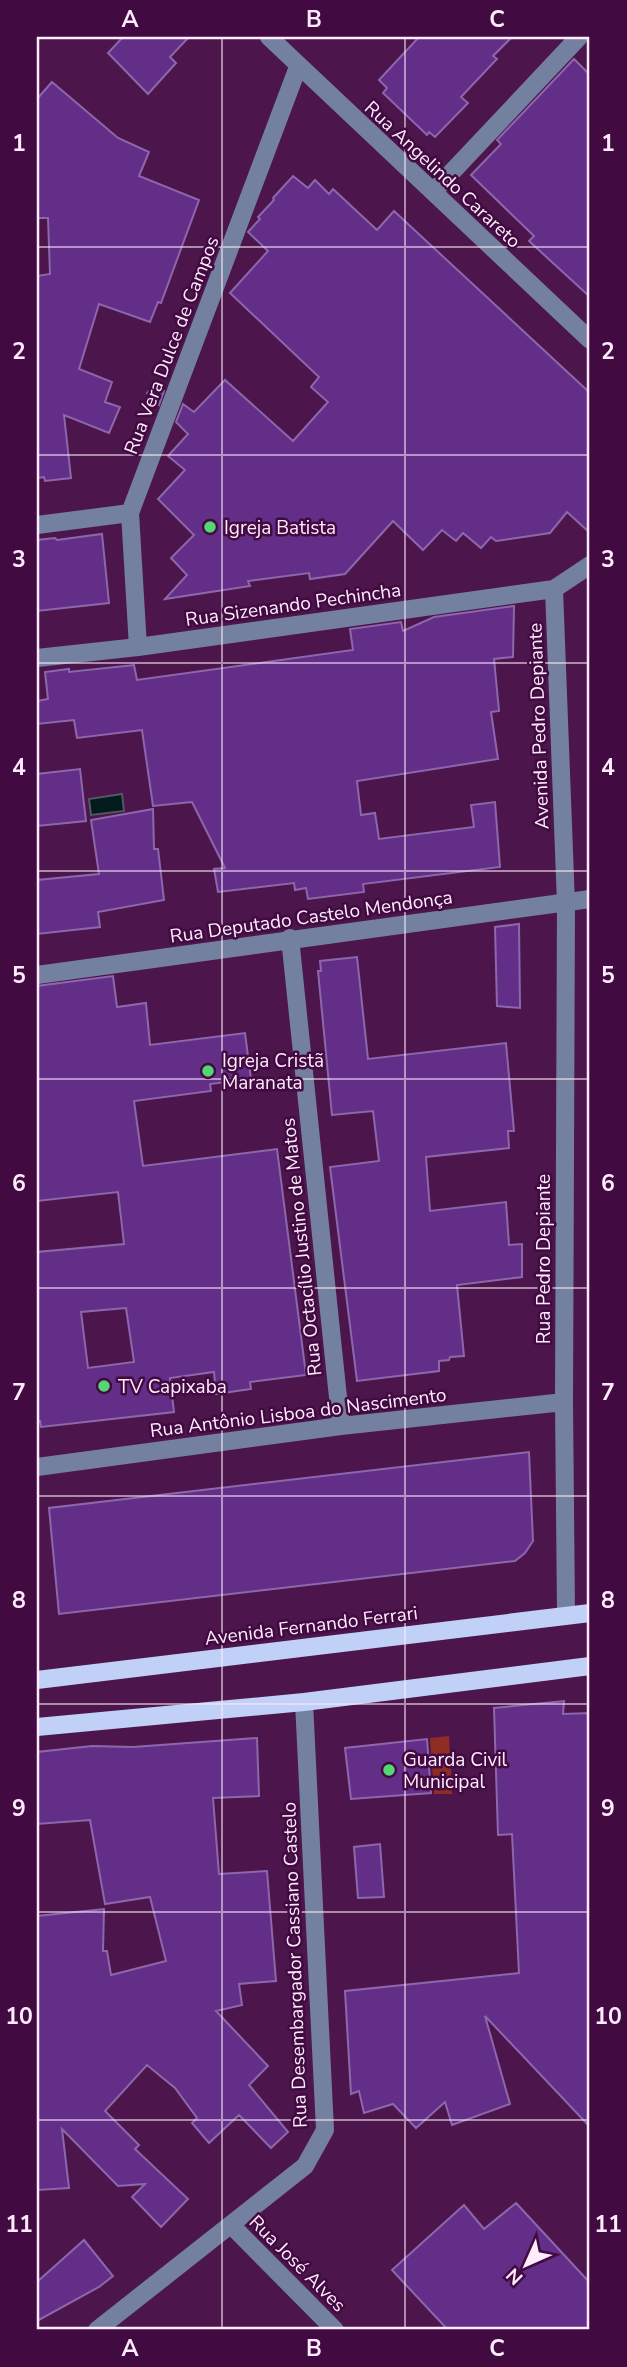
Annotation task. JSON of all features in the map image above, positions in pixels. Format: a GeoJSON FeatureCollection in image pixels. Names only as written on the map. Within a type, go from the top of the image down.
{"type":"FeatureCollection","features":[{"type":"Feature","properties":{"kind":"main road","name":"Avenida Fernando Ferrari"},"geometry":{"type":"LineString","coordinates":[[37,1680],[590,1613]]}},
{"type":"Feature","properties":{"kind":"main road"},"geometry":{"type":"LineString","coordinates":[[37,1727],[303,1702],[590,1666]]}},
{"type":"Feature","properties":{"kind":"street","name":"Rua Angelindo Carareto"},"geometry":{"type":"LineString","coordinates":[[269,37],[590,340]]}},
{"type":"Feature","properties":{"kind":"street"},"geometry":{"type":"LineString","coordinates":[[433,192],[579,37]]}},
{"type":"Feature","properties":{"kind":"street","name":"Rua Vera Dulce de Campos"},"geometry":{"type":"LineString","coordinates":[[138,647],[131,513],[298,67]]}},
{"type":"Feature","properties":{"kind":"street"},"geometry":{"type":"LineString","coordinates":[[37,524],[131,513]]}},
{"type":"Feature","properties":{"kind":"street"},"geometry":{"type":"LineString","coordinates":[[554,589],[590,565]]}},
{"type":"Feature","properties":{"kind":"street","name":"Rua Sizenando Pechincha"},"geometry":{"type":"LineString","coordinates":[[37,658],[138,647],[554,589]]}},
{"type":"Feature","properties":{"kind":"street","name":"Avenida Pedro Depiante"},"geometry":{"type":"LineString","coordinates":[[554,589],[566,904]]}},
{"type":"Feature","properties":{"kind":"street","name":"Rua Deputado Castelo Mendonça"},"geometry":{"type":"LineString","coordinates":[[37,975],[290,938],[590,899]]}},
{"type":"Feature","properties":{"kind":"street","name":"Rua Pedro Depiante"},"geometry":{"type":"LineString","coordinates":[[566,904],[566,1614]]}},
{"type":"Feature","properties":{"kind":"street","name":"Rua Octacílio Justino de Matos"},"geometry":{"type":"LineString","coordinates":[[290,938],[341,1426]]}},
{"type":"Feature","properties":{"kind":"street","name":"Rua Antônio Lisboa do Nascimento"},"geometry":{"type":"LineString","coordinates":[[37,1467],[341,1426],[564,1402]]}},
{"type":"Feature","properties":{"kind":"street","name":"Rua Desembargador Cassiano Castelo"},"geometry":{"type":"LineString","coordinates":[[97,2330],[305,2166],[326,2130],[303,1702]]}},
{"type":"Feature","properties":{"kind":"street","name":"Rua José Alves"},"geometry":{"type":"LineString","coordinates":[[231,2225],[335,2330]]}},
{"type":"Feature","properties":{"kind":"shaded area"},"geometry":{"type":"Polygon","coordinates":[[[122,794],[124,811],[91,815],[89,799],[122,794]]]}},
{"type":"Feature","properties":{"kind":"shaded area"},"geometry":{"type":"Polygon","coordinates":[[[449,1736],[452,1794],[434,1794],[430,1738],[449,1736]]]}},
{"type":"Feature","properties":{"kind":"building"},"geometry":{"type":"Polygon","coordinates":[[[123,37],[189,37],[170,57],[176,63],[148,94],[108,53],[123,37]]]}},
{"type":"Feature","properties":{"kind":"building"},"geometry":{"type":"Polygon","coordinates":[[[419,37],[512,37],[493,56],[497,59],[461,97],[468,103],[435,137],[429,132],[427,135],[383,93],[387,88],[379,80],[419,37]]]}},
{"type":"Feature","properties":{"kind":"building"},"geometry":{"type":"Polygon","coordinates":[[[574,59],[590,75],[590,297],[529,241],[534,236],[471,175],[501,144],[497,140],[574,59]]]}},
{"type":"Feature","properties":{"kind":"building"},"geometry":{"type":"Polygon","coordinates":[[[52,82],[118,138],[149,152],[139,176],[199,200],[161,303],[158,302],[150,322],[99,304],[79,369],[112,382],[105,402],[120,407],[109,433],[64,415],[71,478],[45,481],[44,477],[37,478],[37,276],[50,274],[48,218],[37,218],[37,99],[52,82]]]}},
{"type":"Feature","properties":{"kind":"building"},"geometry":{"type":"Polygon","coordinates":[[[293,176],[308,188],[315,180],[329,194],[333,189],[377,230],[394,211],[590,393],[590,533],[567,512],[550,533],[496,541],[491,537],[481,548],[463,533],[456,541],[442,530],[423,550],[393,521],[345,574],[310,579],[309,573],[248,581],[250,586],[165,599],[187,575],[171,558],[194,535],[158,499],[185,470],[168,456],[188,434],[176,422],[183,404],[194,412],[225,380],[293,441],[328,402],[311,387],[319,377],[230,293],[268,251],[248,232],[293,176]]]}},
{"type":"Feature","properties":{"kind":"building"},"geometry":{"type":"Polygon","coordinates":[[[155,385],[164,391],[159,405],[147,393],[155,385]]]}},
{"type":"Feature","properties":{"kind":"building"},"geometry":{"type":"Polygon","coordinates":[[[102,534],[109,603],[37,611],[37,540],[102,534]]]}},
{"type":"Feature","properties":{"kind":"building"},"geometry":{"type":"Polygon","coordinates":[[[514,606],[513,657],[494,659],[499,711],[491,712],[498,759],[357,781],[361,815],[375,813],[379,839],[474,827],[471,805],[495,802],[500,867],[363,884],[364,892],[308,899],[306,888],[295,890],[294,883],[218,892],[214,869],[225,868],[192,802],[153,806],[142,730],[77,738],[74,720],[37,724],[37,701],[48,699],[45,672],[134,665],[137,680],[353,650],[350,629],[401,622],[403,631],[434,617],[514,606]]]}},
{"type":"Feature","properties":{"kind":"building"},"geometry":{"type":"Polygon","coordinates":[[[80,769],[86,821],[37,826],[37,774],[80,769]]]}},
{"type":"Feature","properties":{"kind":"building"},"geometry":{"type":"Polygon","coordinates":[[[153,809],[154,849],[158,849],[164,900],[98,912],[100,927],[37,934],[37,880],[99,874],[91,820],[153,809]]]}},
{"type":"Feature","properties":{"kind":"building"},"geometry":{"type":"Polygon","coordinates":[[[519,924],[520,1008],[497,1006],[495,927],[519,924]]]}},
{"type":"Feature","properties":{"kind":"building"},"geometry":{"type":"Polygon","coordinates":[[[357,957],[368,1059],[506,1043],[514,1131],[508,1131],[509,1148],[426,1157],[430,1211],[506,1202],[509,1245],[522,1244],[522,1277],[457,1285],[464,1356],[439,1361],[439,1371],[357,1381],[330,1167],[379,1161],[373,1111],[332,1115],[318,971],[321,971],[320,961],[357,957]]]}},
{"type":"Feature","properties":{"kind":"building"},"geometry":{"type":"Polygon","coordinates":[[[113,976],[117,1007],[146,1003],[150,1045],[245,1033],[251,1079],[210,1084],[211,1091],[134,1101],[143,1166],[277,1149],[306,1375],[250,1382],[251,1389],[216,1394],[214,1372],[170,1378],[174,1412],[41,1427],[40,1421],[37,1421],[37,1252],[124,1244],[118,1192],[37,1201],[37,986],[113,976]],[[126,1308],[81,1312],[88,1368],[134,1362],[126,1308]]]}},
{"type":"Feature","properties":{"kind":"building"},"geometry":{"type":"Polygon","coordinates":[[[529,1452],[533,1541],[515,1561],[59,1614],[49,1508],[529,1452]]]}},
{"type":"Feature","properties":{"kind":"building"},"geometry":{"type":"Polygon","coordinates":[[[564,1701],[563,1714],[590,1713],[590,2127],[485,2016],[510,2104],[452,2125],[445,2102],[416,2128],[393,2104],[364,2113],[359,2091],[351,2094],[345,1991],[519,1973],[512,1834],[498,1835],[494,1708],[564,1701]]]}},
{"type":"Feature","properties":{"kind":"building"},"geometry":{"type":"Polygon","coordinates":[[[257,1738],[259,1796],[213,1798],[219,1874],[267,1871],[276,1981],[239,1984],[242,2005],[216,2011],[268,2066],[249,2085],[288,2132],[271,2148],[239,2115],[209,2143],[192,2123],[197,2118],[175,2088],[147,2065],[105,2111],[139,2145],[135,2149],[188,2199],[161,2227],[132,2197],[145,2184],[118,2186],[62,2129],[69,2188],[37,2190],[37,1916],[104,1909],[103,1951],[107,1951],[111,1975],[166,1961],[150,1897],[105,1904],[90,1820],[37,1824],[37,1752],[92,1746],[133,1747],[257,1738]]]}},
{"type":"Feature","properties":{"kind":"building","name":"Guarda Civil Municipal"},"geometry":{"type":"Polygon","coordinates":[[[427,1739],[431,1793],[351,1799],[345,1748],[427,1739]]]}},
{"type":"Feature","properties":{"kind":"building"},"geometry":{"type":"Polygon","coordinates":[[[380,1844],[384,1897],[358,1898],[354,1847],[380,1844]]]}},
{"type":"Feature","properties":{"kind":"building"},"geometry":{"type":"Polygon","coordinates":[[[516,2203],[590,2283],[590,2330],[448,2330],[392,2270],[464,2205],[484,2229],[516,2203]]]}},
{"type":"Feature","properties":{"kind":"building"},"geometry":{"type":"Polygon","coordinates":[[[84,2240],[113,2276],[99,2287],[37,2321],[37,2282],[84,2240]]]}},
{"type":"Feature","properties":{"kind":"place","name":"Igreja Batista"},"geometry":{"type":"Point","coordinates":[210,527]}},
{"type":"Feature","properties":{"kind":"place","name":"Igreja Cristã Maranata"},"geometry":{"type":"Point","coordinates":[208,1071]}},
{"type":"Feature","properties":{"kind":"place","name":"TV Capixaba"},"geometry":{"type":"Point","coordinates":[104,1386]}},
{"type":"Feature","properties":{"kind":"place","name":"Guarda Civil Municipal"},"geometry":{"type":"Point","coordinates":[389,1770]}}]}
